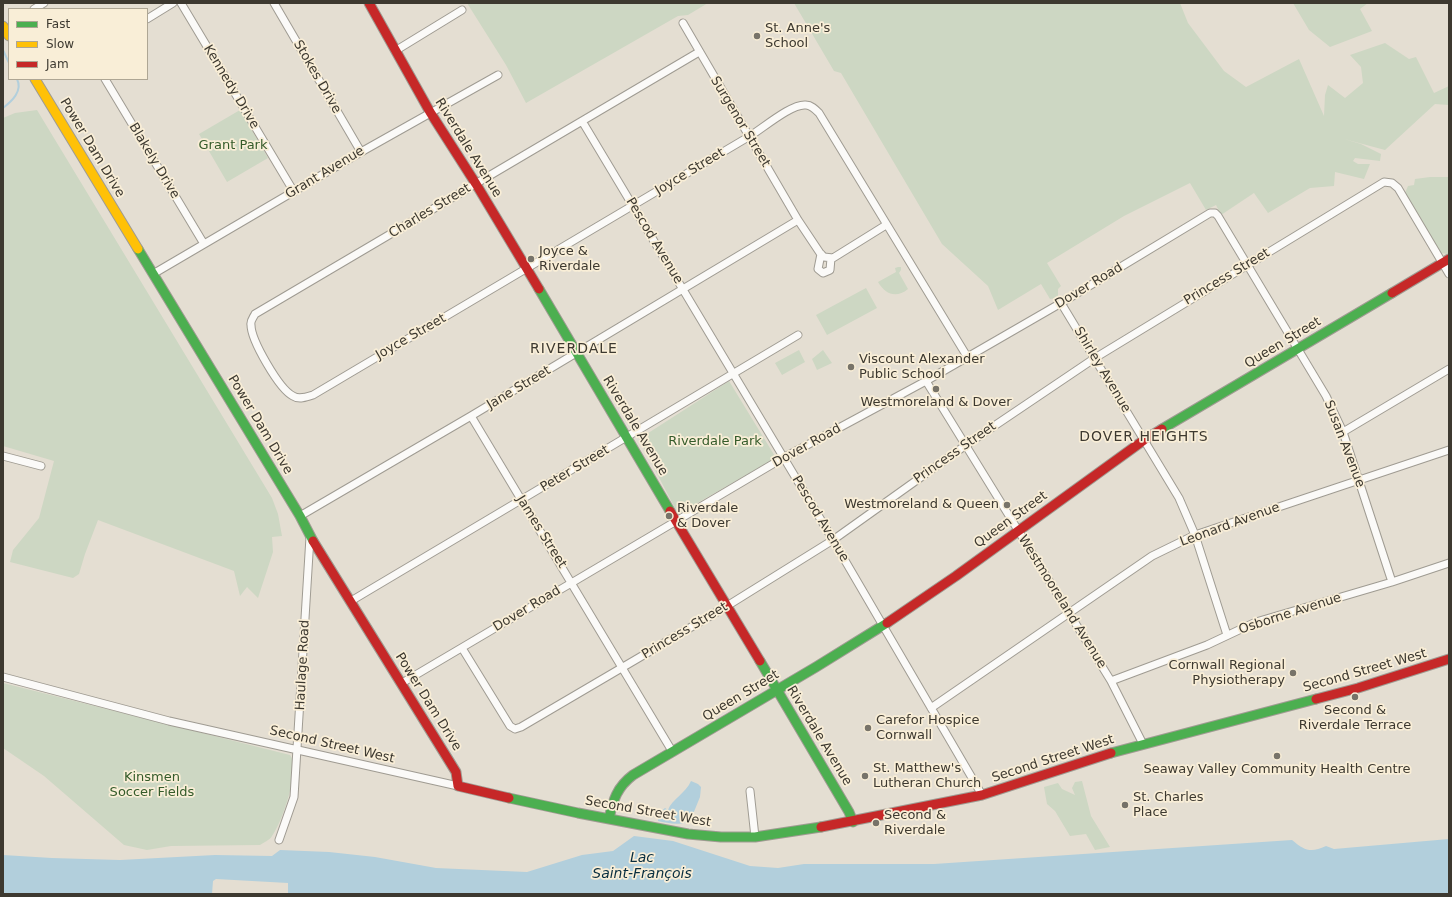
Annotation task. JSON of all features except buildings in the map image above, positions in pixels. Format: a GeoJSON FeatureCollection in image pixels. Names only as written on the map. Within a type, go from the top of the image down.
{"type":"FeatureCollection","features":[{"type":"Feature","properties":{"kind":"street"},"geometry":{"type":"LineString","coordinates":[[148,18],[173,3]]}},
{"type":"Feature","properties":{"kind":"street","name":"Kennedy Drive"},"geometry":{"type":"LineString","coordinates":[[181,3],[294,192]]}},
{"type":"Feature","properties":{"kind":"street","name":"Stokes Drive"},"geometry":{"type":"LineString","coordinates":[[274,3],[361,152]]}},
{"type":"Feature","properties":{"kind":"street","name":"Riverdale Avenue"},"geometry":{"type":"LineString","coordinates":[[369,3],[430,112],[476,184],[577,353],[849,812],[853,822]]}},
{"type":"Feature","properties":{"kind":"street"},"geometry":{"type":"LineString","coordinates":[[395,51],[462,10]]}},
{"type":"Feature","properties":{"kind":"street","name":"Surgenor Street"},"geometry":{"type":"LineString","coordinates":[[682,23],[725,98],[750,136],[798,220],[821,254]]}},
{"type":"Feature","properties":{"kind":"street","name":"Charles Street"},"geometry":{"type":"LineString","coordinates":[[313,395],[303,398],[294,397],[286,392],[279,383],[252,335],[250,323],[256,314],[699,52]]}},
{"type":"Feature","properties":{"kind":"street","name":"Grant Avenue"},"geometry":{"type":"LineString","coordinates":[[153,274],[430,112],[498,75]]}},
{"type":"Feature","properties":{"kind":"street","name":"Power Dam Drive"},"geometry":{"type":"LineString","coordinates":[[36,80],[300,516],[310,536],[456,772],[458,786]]}},
{"type":"Feature","properties":{"kind":"street","name":"Blakely Drive"},"geometry":{"type":"LineString","coordinates":[[106,80],[204,244]]}},
{"type":"Feature","properties":{"kind":"street","name":"Joyce Street"},"geometry":{"type":"LineString","coordinates":[[313,395],[799,106],[807,105],[819,113],[968,358]]}},
{"type":"Feature","properties":{"kind":"street","name":"Pescod Avenue"},"geometry":{"type":"LineString","coordinates":[[582,121],[833,540],[982,795]]}},
{"type":"Feature","properties":{"kind":"street","name":"Princess Street"},"geometry":{"type":"LineString","coordinates":[[462,648],[512,728],[521,727],[727,606],[833,540],[966,445],[1095,358],[1384,182],[1392,183],[1398,188],[1446,261]]}},
{"type":"Feature","properties":{"kind":"street","name":"Dover Road"},"geometry":{"type":"LineString","coordinates":[[402,684],[783,458],[968,358],[1061,304],[1197,220],[1210,213],[1215,213]]}},
{"type":"Feature","properties":{"kind":"street","name":"Susan Avenue"},"geometry":{"type":"LineString","coordinates":[[1215,213],[1248,264],[1326,396],[1343,432],[1392,582]]}},
{"type":"Feature","properties":{"kind":"street","name":"Jane Street"},"geometry":{"type":"LineString","coordinates":[[300,516],[683,290],[798,220]]}},
{"type":"Feature","properties":{"kind":"street"},"geometry":{"type":"LineString","coordinates":[[831,258],[830,270],[823,273],[818,269],[821,254],[824,257],[831,258],[886,225]]}},
{"type":"Feature","properties":{"kind":"street"},"geometry":{"type":"LineString","coordinates":[[1446,261],[1449,274]]}},
{"type":"Feature","properties":{"kind":"street","name":"Queen Street"},"geometry":{"type":"LineString","coordinates":[[609,819],[614,796],[621,784],[882,626],[956,576],[1017,530],[1144,440],[1446,261]]}},
{"type":"Feature","properties":{"kind":"street","name":"Shirley Avenue"},"geometry":{"type":"LineString","coordinates":[[1061,304],[1179,498],[1195,535],[1227,635]]}},
{"type":"Feature","properties":{"kind":"street","name":"Peter Street"},"geometry":{"type":"LineString","coordinates":[[351,601],[798,335]]}},
{"type":"Feature","properties":{"kind":"street"},"geometry":{"type":"LineString","coordinates":[[1343,432],[1449,369]]}},
{"type":"Feature","properties":{"kind":"street","name":"Westmooreland Avenue"},"geometry":{"type":"LineString","coordinates":[[926,381],[1111,681],[1143,744]]}},
{"type":"Feature","properties":{"kind":"street","name":"James Street"},"geometry":{"type":"LineString","coordinates":[[471,416],[672,752]]}},
{"type":"Feature","properties":{"kind":"street","name":"Leonard Avenue"},"geometry":{"type":"LineString","coordinates":[[932,708],[1152,556],[1195,535],[1449,450]]}},
{"type":"Feature","properties":{"kind":"street"},"geometry":{"type":"LineString","coordinates":[[3,456],[41,466]]}},
{"type":"Feature","properties":{"kind":"street","name":"Haulage Road"},"geometry":{"type":"LineString","coordinates":[[279,840],[294,797],[310,536]]}},
{"type":"Feature","properties":{"kind":"street","name":"Osborne Avenue"},"geometry":{"type":"LineString","coordinates":[[1111,681],[1207,645],[1256,622],[1392,582],[1449,563]]}},
{"type":"Feature","properties":{"kind":"street","name":"Second Street West"},"geometry":{"type":"LineString","coordinates":[[3,678],[131,712],[298,751],[609,819],[688,834],[721,837],[755,837],[804,831],[853,822],[982,795],[1143,744],[1358,688],[1449,659]]}},
{"type":"Feature","properties":{"kind":"street"},"geometry":{"type":"LineString","coordinates":[[750,791],[755,837]]}},
{"type":"Feature","properties":{"kind":"green space"},"geometry":{"type":"Polygon","coordinates":[[[467,3],[708,3],[688,15],[678,16],[526,103],[506,65],[467,3]]]}},
{"type":"Feature","properties":{"kind":"green space"},"geometry":{"type":"Polygon","coordinates":[[[794,3],[1180,3],[1188,23],[1224,71],[1246,87],[1299,59],[1324,116],[1325,95],[1328,85],[1345,98],[1363,83],[1361,67],[1350,55],[1385,43],[1409,59],[1416,57],[1434,93],[1449,86],[1449,105],[1435,104],[1385,150],[1344,139],[1361,144],[1381,154],[1380,161],[1355,158],[1353,161],[1358,164],[1370,164],[1364,179],[1335,172],[1334,186],[1310,188],[1268,213],[1254,193],[1221,215],[1216,205],[1206,210],[1190,183],[1124,216],[1047,263],[1061,286],[1058,289],[1058,298],[1050,299],[1041,284],[998,310],[988,286],[942,244],[841,73],[834,71],[794,3]]]}},
{"type":"Feature","properties":{"kind":"green space"},"geometry":{"type":"Polygon","coordinates":[[[1293,3],[1368,3],[1360,9],[1372,31],[1330,47],[1309,30],[1293,3]]]}},
{"type":"Feature","properties":{"kind":"green space"},"geometry":{"type":"Polygon","coordinates":[[[37,110],[272,498],[278,514],[282,536],[272,537],[273,552],[258,598],[247,587],[240,596],[234,571],[98,520],[79,574],[73,578],[10,562],[13,550],[39,518],[54,461],[3,446],[3,118],[15,113],[37,110]]]}},
{"type":"Feature","properties":{"kind":"green space","name":"Grant Park"},"geometry":{"type":"Polygon","coordinates":[[[240,110],[268,158],[227,182],[199,134],[240,110]]]}},
{"type":"Feature","properties":{"kind":"green space"},"geometry":{"type":"Polygon","coordinates":[[[1449,177],[1448,254],[1440,253],[1405,193],[1408,186],[1414,185],[1415,179],[1449,177]]]}},
{"type":"Feature","properties":{"kind":"green space"},"geometry":{"type":"Polygon","coordinates":[[[901,267],[899,273],[908,289],[899,294],[891,294],[884,290],[878,282],[896,272],[895,268],[901,267]]]}},
{"type":"Feature","properties":{"kind":"green space"},"geometry":{"type":"Polygon","coordinates":[[[866,288],[877,308],[827,335],[816,315],[866,288]]]}},
{"type":"Feature","properties":{"kind":"green space"},"geometry":{"type":"Polygon","coordinates":[[[799,350],[805,362],[782,375],[775,363],[799,350]]]}},
{"type":"Feature","properties":{"kind":"green space"},"geometry":{"type":"Polygon","coordinates":[[[823,350],[832,363],[817,370],[812,359],[823,350]]]}},
{"type":"Feature","properties":{"kind":"green space","name":"Riverdale Park"},"geometry":{"type":"Polygon","coordinates":[[[729,381],[776,458],[678,514],[639,439],[729,381]]]}},
{"type":"Feature","properties":{"kind":"green space","name":"Kinsmen Soccer Fields"},"geometry":{"type":"Polygon","coordinates":[[[3,683],[290,755],[293,762],[292,783],[281,820],[270,839],[260,845],[171,846],[147,850],[124,845],[44,776],[3,748],[3,683]]]}},
{"type":"Feature","properties":{"kind":"green space"},"geometry":{"type":"Polygon","coordinates":[[[1082,781],[1091,816],[1110,847],[1095,850],[1086,834],[1070,836],[1055,811],[1047,804],[1044,787],[1058,783],[1062,789],[1075,795],[1072,788],[1075,782],[1082,781]]]}},
{"type":"Feature","properties":{"kind":"water"},"geometry":{"type":"Polygon","coordinates":[[[691,781],[701,787],[700,797],[691,819],[680,824],[658,821],[658,817],[661,812],[665,808],[668,810],[691,781]]]}},
{"type":"Feature","properties":{"kind":"water","name":"Lac Saint-François"},"geometry":{"type":"Polygon","coordinates":[[[634,836],[673,841],[750,866],[778,868],[804,864],[934,864],[1292,840],[1305,849],[1316,850],[1326,846],[1334,849],[1449,839],[1449,894],[288,894],[288,883],[216,879],[213,881],[212,894],[3,894],[3,855],[120,860],[215,855],[272,856],[280,850],[329,852],[375,857],[436,868],[527,872],[582,855],[613,851],[634,836]]]}},
{"type":"Feature","properties":{"kind":"waterway"},"geometry":{"type":"LineString","coordinates":[[3,50],[8,61]]}},
{"type":"Feature","properties":{"kind":"waterway"},"geometry":{"type":"LineString","coordinates":[[3,108],[18,92],[19,88],[17,80]]}},
{"type":"Feature","properties":{"kind":"traffic: fast"},"geometry":{"type":"LineString","coordinates":[[138,249],[300,516],[313,541]]}},
{"type":"Feature","properties":{"kind":"traffic: fast"},"geometry":{"type":"LineString","coordinates":[[539,289],[670,511]]}},
{"type":"Feature","properties":{"kind":"traffic: fast"},"geometry":{"type":"LineString","coordinates":[[1162,429],[1392,293]]}},
{"type":"Feature","properties":{"kind":"traffic: fast"},"geometry":{"type":"LineString","coordinates":[[609,819],[616,794],[623,784],[633,775],[816,667],[887,623]]}},
{"type":"Feature","properties":{"kind":"traffic: fast"},"geometry":{"type":"LineString","coordinates":[[760,661],[849,812],[853,822]]}},
{"type":"Feature","properties":{"kind":"traffic: fast"},"geometry":{"type":"LineString","coordinates":[[1111,753],[1316,699]]}},
{"type":"Feature","properties":{"kind":"traffic: fast"},"geometry":{"type":"LineString","coordinates":[[509,798],[688,834],[721,837],[755,837],[821,827]]}},
{"type":"Feature","properties":{"kind":"traffic: slow"},"geometry":{"type":"LineString","coordinates":[[3,26],[8,34]]}},
{"type":"Feature","properties":{"kind":"traffic: slow"},"geometry":{"type":"LineString","coordinates":[[36,80],[138,249]]}},
{"type":"Feature","properties":{"kind":"traffic: jam"},"geometry":{"type":"LineString","coordinates":[[369,3],[430,112],[476,184],[539,289]]}},
{"type":"Feature","properties":{"kind":"traffic: jam"},"geometry":{"type":"LineString","coordinates":[[1392,293],[1449,259]]}},
{"type":"Feature","properties":{"kind":"traffic: jam"},"geometry":{"type":"LineString","coordinates":[[887,623],[956,576],[1144,440],[1162,429]]}},
{"type":"Feature","properties":{"kind":"traffic: jam"},"geometry":{"type":"LineString","coordinates":[[670,511],[760,661]]}},
{"type":"Feature","properties":{"kind":"traffic: jam"},"geometry":{"type":"LineString","coordinates":[[313,541],[456,772],[458,786],[509,798]]}},
{"type":"Feature","properties":{"kind":"traffic: jam"},"geometry":{"type":"LineString","coordinates":[[1316,699],[1358,688],[1449,659]]}},
{"type":"Feature","properties":{"kind":"traffic: jam"},"geometry":{"type":"LineString","coordinates":[[821,827],[982,795],[1111,753]]}},
{"type":"Feature","properties":{"kind":"place","name":"St. Anne's School"},"geometry":{"type":"Point","coordinates":[757,36]}},
{"type":"Feature","properties":{"kind":"place","name":"Joyce & Riverdale"},"geometry":{"type":"Point","coordinates":[531,259]}},
{"type":"Feature","properties":{"kind":"place","name":"Viscount Alexander Public School"},"geometry":{"type":"Point","coordinates":[851,367]}},
{"type":"Feature","properties":{"kind":"place","name":"Westmoreland & Dover"},"geometry":{"type":"Point","coordinates":[936,389]}},
{"type":"Feature","properties":{"kind":"place","name":"Westmoreland & Queen"},"geometry":{"type":"Point","coordinates":[1007,505]}},
{"type":"Feature","properties":{"kind":"place","name":"Riverdale & Dover"},"geometry":{"type":"Point","coordinates":[669,516]}},
{"type":"Feature","properties":{"kind":"place","name":"Cornwall Regional Physiotherapy"},"geometry":{"type":"Point","coordinates":[1293,673]}},
{"type":"Feature","properties":{"kind":"place","name":"Second & Riverdale Terrace"},"geometry":{"type":"Point","coordinates":[1355,697]}},
{"type":"Feature","properties":{"kind":"place","name":"Carefor Hospice Cornwall"},"geometry":{"type":"Point","coordinates":[868,728]}},
{"type":"Feature","properties":{"kind":"place","name":"Seaway Valley Community Health Centre"},"geometry":{"type":"Point","coordinates":[1277,756]}},
{"type":"Feature","properties":{"kind":"place","name":"St. Matthew's Lutheran Church"},"geometry":{"type":"Point","coordinates":[865,776]}},
{"type":"Feature","properties":{"kind":"place","name":"St. Charles Place"},"geometry":{"type":"Point","coordinates":[1125,805]}},
{"type":"Feature","properties":{"kind":"place","name":"Second & Riverdale"},"geometry":{"type":"Point","coordinates":[876,823]}},
{"type":"Feature","properties":{"kind":"district","name":"RIVERDALE"},"geometry":{"type":"Point","coordinates":[574,349]}},
{"type":"Feature","properties":{"kind":"district","name":"DOVER HEIGHTS"},"geometry":{"type":"Point","coordinates":[1144,437]}}]}
